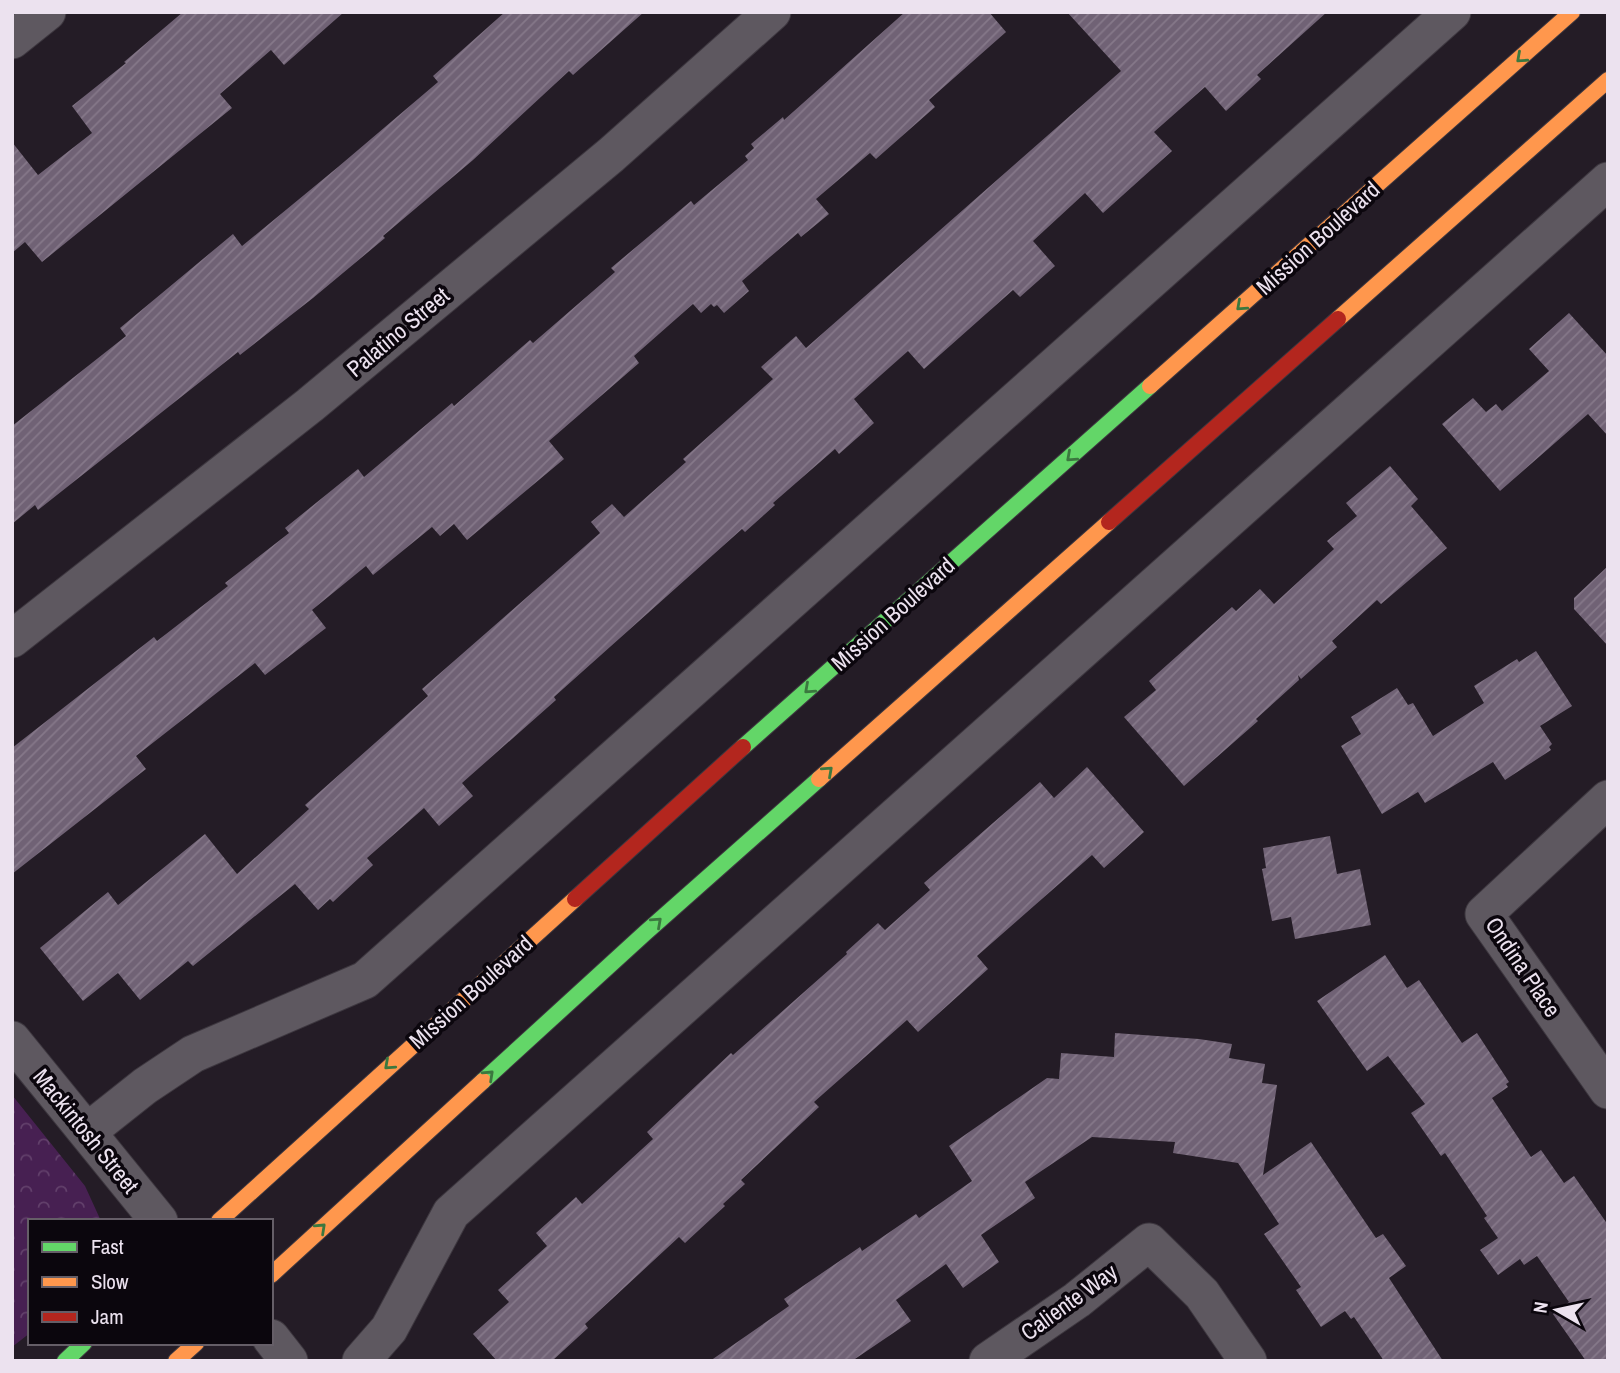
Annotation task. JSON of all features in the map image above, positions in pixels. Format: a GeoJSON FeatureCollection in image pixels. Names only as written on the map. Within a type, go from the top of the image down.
{"type":"FeatureCollection","features":[{"type":"Feature","properties":{"kind":"main road","name":"Mission Boulevard"},"geometry":{"type":"LineString","coordinates":[[221,1219],[764,728],[1572,12]]}},
{"type":"Feature","properties":{"kind":"main road"},"geometry":{"type":"LineString","coordinates":[[273,1273],[655,924],[1608,80]]}},
{"type":"Feature","properties":{"kind":"main road"},"geometry":{"type":"LineString","coordinates":[[65,1361],[82,1345]]}},
{"type":"Feature","properties":{"kind":"main road"},"geometry":{"type":"LineString","coordinates":[[176,1361],[194,1345]]}},
{"type":"Feature","properties":{"kind":"street"},"geometry":{"type":"LineString","coordinates":[[12,40],[47,12]]}},
{"type":"Feature","properties":{"kind":"street","name":"Palatino Street"},"geometry":{"type":"LineString","coordinates":[[12,639],[310,405],[611,155],[772,12]]}},
{"type":"Feature","properties":{"kind":"street"},"geometry":{"type":"LineString","coordinates":[[87,1132],[145,1086],[192,1054],[365,980],[1452,12]]}},
{"type":"Feature","properties":{"kind":"street"},"geometry":{"type":"LineString","coordinates":[[361,1361],[389,1329],[451,1213],[1608,181]]}},
{"type":"Feature","properties":{"kind":"street","name":"Ondina Place"},"geometry":{"type":"LineString","coordinates":[[1608,799],[1484,914],[1608,1090]]}},
{"type":"Feature","properties":{"kind":"street","name":"Mackintosh Street"},"geometry":{"type":"LineString","coordinates":[[12,1040],[157,1219]]}},
{"type":"Feature","properties":{"kind":"street","name":"Caliente Way"},"geometry":{"type":"LineString","coordinates":[[988,1361],[1077,1300],[1149,1242],[1202,1294],[1248,1361]]}},
{"type":"Feature","properties":{"kind":"street"},"geometry":{"type":"LineString","coordinates":[[273,1341],[289,1361]]}},
{"type":"Feature","properties":{"kind":"green space"},"geometry":{"type":"Polygon","coordinates":[[[12,1095],[85,1186],[100,1219],[28,1219],[28,1335],[12,1347],[12,1095]]]}},
{"type":"Feature","properties":{"kind":"building"},"geometry":{"type":"Polygon","coordinates":[[[183,12],[344,12],[284,65],[271,50],[220,94],[232,108],[42,262],[25,242],[12,253],[12,142],[38,175],[92,133],[72,106],[183,12]]]}},
{"type":"Feature","properties":{"kind":"building"},"geometry":{"type":"Polygon","coordinates":[[[505,12],[644,12],[573,75],[569,71],[473,160],[313,298],[240,355],[238,352],[38,510],[35,505],[12,524],[12,426],[126,336],[120,328],[233,234],[242,246],[338,167],[438,82],[433,76],[505,12]]]}},
{"type":"Feature","properties":{"kind":"building"},"geometry":{"type":"Polygon","coordinates":[[[905,12],[989,12],[1006,32],[929,100],[935,107],[876,159],[870,153],[816,199],[829,214],[801,237],[798,233],[742,281],[749,291],[724,313],[717,305],[714,307],[711,304],[701,313],[693,304],[634,356],[639,363],[549,441],[564,459],[467,540],[454,524],[440,536],[432,527],[373,575],[366,566],[312,610],[326,628],[265,675],[255,663],[136,756],[146,769],[12,874],[12,748],[154,637],[157,641],[228,586],[225,583],[289,533],[285,528],[358,469],[364,477],[452,403],[454,406],[530,340],[533,343],[615,272],[611,268],[691,201],[694,205],[748,160],[745,156],[754,148],[751,144],[783,117],[784,120],[905,12]]]}},
{"type":"Feature","properties":{"kind":"building"},"geometry":{"type":"Polygon","coordinates":[[[1067,12],[1327,12],[1257,75],[1261,79],[1226,111],[1205,87],[1154,132],[1172,151],[1103,213],[1085,193],[1033,241],[1055,266],[1020,297],[1013,290],[924,369],[908,351],[854,399],[874,423],[839,454],[835,449],[773,503],[775,505],[745,532],[742,529],[554,697],[556,700],[462,783],[473,796],[439,826],[424,808],[367,858],[373,865],[333,902],[330,899],[318,910],[295,884],[193,966],[188,961],[140,1000],[118,973],[83,1001],[40,948],[108,892],[118,905],[205,834],[237,874],[309,809],[305,805],[428,696],[422,689],[600,533],[591,522],[612,504],[624,517],[686,462],[683,459],[773,379],[761,367],[796,336],[806,348],[1121,71],[1067,12]]]}},
{"type":"Feature","properties":{"kind":"building"},"geometry":{"type":"Polygon","coordinates":[[[1569,313],[1608,356],[1608,436],[1588,414],[1500,491],[1442,424],[1473,398],[1486,412],[1496,404],[1502,411],[1549,371],[1529,349],[1569,313]]]}},
{"type":"Feature","properties":{"kind":"building"},"geometry":{"type":"Polygon","coordinates":[[[1390,466],[1418,499],[1411,506],[1447,548],[1381,604],[1377,600],[1332,641],[1337,647],[1301,679],[1298,675],[1299,680],[1256,719],[1258,721],[1184,786],[1124,717],[1156,690],[1149,681],[1232,607],[1236,611],[1260,589],[1274,604],[1334,549],[1327,541],[1357,516],[1346,503],[1390,466]]]}},
{"type":"Feature","properties":{"kind":"building"},"geometry":{"type":"Polygon","coordinates":[[[1608,566],[1608,646],[1574,609],[1574,598],[1608,566]]]}},
{"type":"Feature","properties":{"kind":"building"},"geometry":{"type":"Polygon","coordinates":[[[1536,651],[1572,706],[1540,726],[1552,744],[1549,747],[1551,750],[1505,780],[1493,762],[1425,803],[1418,792],[1382,814],[1341,746],[1361,734],[1351,717],[1397,688],[1408,705],[1413,703],[1433,736],[1484,703],[1474,686],[1517,659],[1519,662],[1536,651]]]}},
{"type":"Feature","properties":{"kind":"building"},"geometry":{"type":"Polygon","coordinates":[[[1087,767],[1144,832],[1104,868],[1092,855],[977,956],[988,969],[918,1032],[907,1020],[814,1102],[819,1107],[741,1180],[745,1184],[723,1204],[725,1206],[685,1243],[679,1237],[585,1324],[588,1328],[552,1361],[497,1361],[473,1334],[509,1302],[498,1290],[547,1246],[536,1233],[576,1197],[582,1204],[653,1139],[647,1132],[731,1053],[733,1055],[878,923],[885,930],[930,890],[924,883],[1040,782],[1054,798],[1087,767]]]}},
{"type":"Feature","properties":{"kind":"building"},"geometry":{"type":"Polygon","coordinates":[[[1330,836],[1337,874],[1360,869],[1371,925],[1295,939],[1291,917],[1272,921],[1262,869],[1266,868],[1263,848],[1330,836]]]}},
{"type":"Feature","properties":{"kind":"building"},"geometry":{"type":"Polygon","coordinates":[[[1385,955],[1407,988],[1419,980],[1462,1043],[1477,1033],[1509,1082],[1506,1084],[1508,1087],[1492,1098],[1531,1157],[1541,1150],[1564,1183],[1574,1176],[1608,1225],[1608,1361],[1586,1361],[1553,1314],[1569,1302],[1537,1256],[1524,1265],[1520,1259],[1498,1275],[1480,1250],[1498,1238],[1484,1218],[1487,1216],[1445,1153],[1441,1156],[1411,1113],[1425,1104],[1388,1056],[1367,1071],[1317,1001],[1385,955]]]}},
{"type":"Feature","properties":{"kind":"building"},"geometry":{"type":"Polygon","coordinates":[[[1115,1033],[1232,1044],[1229,1058],[1265,1064],[1262,1083],[1277,1085],[1263,1175],[1311,1142],[1376,1238],[1383,1234],[1406,1266],[1389,1278],[1443,1361],[1384,1361],[1354,1317],[1351,1319],[1345,1311],[1321,1327],[1296,1290],[1301,1287],[1264,1234],[1279,1224],[1238,1163],[1173,1153],[1175,1142],[1092,1137],[1025,1182],[1035,1198],[981,1235],[999,1262],[963,1288],[946,1264],[896,1300],[911,1321],[852,1361],[710,1361],[789,1306],[784,1299],[860,1247],[862,1251],[916,1214],[919,1218],[972,1181],[949,1146],[1047,1078],[1059,1079],[1061,1053],[1114,1057],[1115,1033]]]}},
{"type":"Feature","properties":{"kind":"traffic: fast"},"geometry":{"type":"LineString","coordinates":[[743,747],[1150,386]]}},
{"type":"Feature","properties":{"kind":"traffic: fast"},"geometry":{"type":"LineString","coordinates":[[483,1081],[819,779]]}},
{"type":"Feature","properties":{"kind":"traffic: fast"},"geometry":{"type":"LineString","coordinates":[[65,1361],[82,1345]]}},
{"type":"Feature","properties":{"kind":"traffic: slow"},"geometry":{"type":"LineString","coordinates":[[1150,386],[1572,12]]}},
{"type":"Feature","properties":{"kind":"traffic: slow"},"geometry":{"type":"LineString","coordinates":[[1338,319],[1608,80]]}},
{"type":"Feature","properties":{"kind":"traffic: slow"},"geometry":{"type":"LineString","coordinates":[[819,779],[1109,522]]}},
{"type":"Feature","properties":{"kind":"traffic: slow"},"geometry":{"type":"LineString","coordinates":[[221,1219],[575,899]]}},
{"type":"Feature","properties":{"kind":"traffic: slow"},"geometry":{"type":"LineString","coordinates":[[273,1273],[483,1081]]}},
{"type":"Feature","properties":{"kind":"traffic: slow"},"geometry":{"type":"LineString","coordinates":[[176,1361],[194,1345]]}},
{"type":"Feature","properties":{"kind":"traffic: jam"},"geometry":{"type":"LineString","coordinates":[[1109,522],[1338,319]]}},
{"type":"Feature","properties":{"kind":"traffic: jam"},"geometry":{"type":"LineString","coordinates":[[575,899],[743,747]]}}]}
